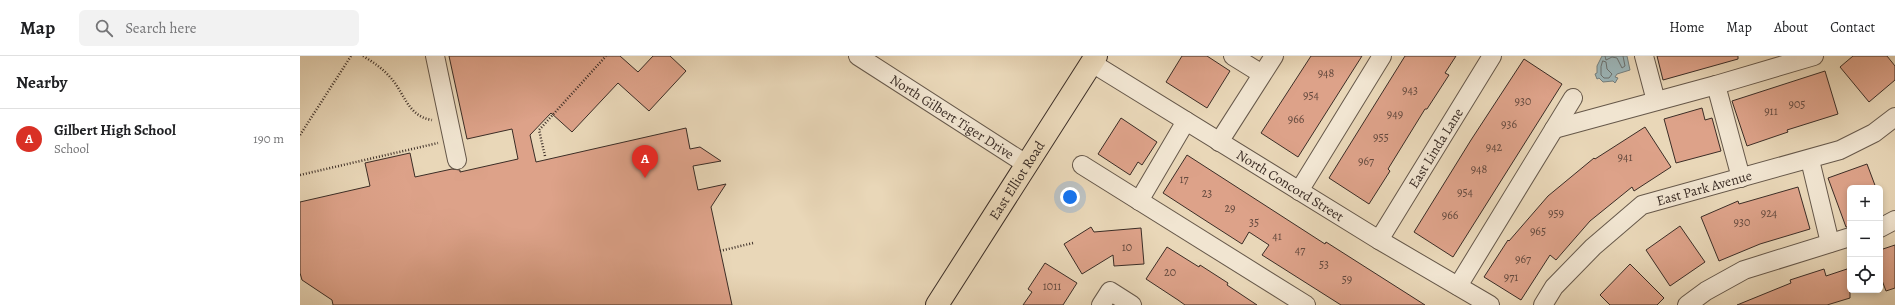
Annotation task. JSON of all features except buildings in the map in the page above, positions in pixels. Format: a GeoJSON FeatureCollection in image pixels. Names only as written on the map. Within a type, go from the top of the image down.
{"type":"FeatureCollection","features":[{"type":"Feature","properties":{"kind":"main road","name":"East Elliot Road"},"geometry":{"type":"LineString","coordinates":[[937,305],[1094,59]]}},
{"type":"Feature","properties":{"kind":"street"},"geometry":{"type":"LineString","coordinates":[[435,56],[457,160]]}},
{"type":"Feature","properties":{"kind":"street","name":"North Gilbert Tiger Drive"},"geometry":{"type":"LineString","coordinates":[[858,56],[1026,164]]}},
{"type":"Feature","properties":{"kind":"street"},"geometry":{"type":"LineString","coordinates":[[1233,56],[1262,74]]}},
{"type":"Feature","properties":{"kind":"street"},"geometry":{"type":"LineString","coordinates":[[1219,142],[1274,56]]}},
{"type":"Feature","properties":{"kind":"street"},"geometry":{"type":"LineString","coordinates":[[1299,191],[1382,56]]}},
{"type":"Feature","properties":{"kind":"street","name":"East Linda Lane"},"geometry":{"type":"LineString","coordinates":[[1379,240],[1492,56]]}},
{"type":"Feature","properties":{"kind":"street"},"geometry":{"type":"LineString","coordinates":[[1644,56],[1656,101]]}},
{"type":"Feature","properties":{"kind":"street"},"geometry":{"type":"LineString","coordinates":[[1554,129],[1716,85],[1814,56]]}},
{"type":"Feature","properties":{"kind":"street","name":"North Concord Street"},"geometry":{"type":"LineString","coordinates":[[1094,59],[1219,142],[1379,240],[1490,305]]}},
{"type":"Feature","properties":{"kind":"street"},"geometry":{"type":"LineString","coordinates":[[1716,85],[1740,178]]}},
{"type":"Feature","properties":{"kind":"street"},"geometry":{"type":"LineString","coordinates":[[1458,286],[1573,98]]}},
{"type":"Feature","properties":{"kind":"street","name":"East Park Avenue"},"geometry":{"type":"LineString","coordinates":[[1543,305],[1554,287],[1593,247],[1642,205],[1810,160],[1840,150],[1874,133],[1895,117]]}},
{"type":"Feature","properties":{"kind":"street"},"geometry":{"type":"LineString","coordinates":[[1139,201],[1186,121]]}},
{"type":"Feature","properties":{"kind":"street"},"geometry":{"type":"LineString","coordinates":[[1810,160],[1830,243]]}},
{"type":"Feature","properties":{"kind":"street"},"geometry":{"type":"LineString","coordinates":[[1082,165],[1306,305]]}},
{"type":"Feature","properties":{"kind":"street"},"geometry":{"type":"LineString","coordinates":[[1883,226],[1895,220]]}},
{"type":"Feature","properties":{"kind":"street"},"geometry":{"type":"LineString","coordinates":[[1687,305],[1706,291],[1744,270],[1847,238]]}},
{"type":"Feature","properties":{"kind":"street"},"geometry":{"type":"LineString","coordinates":[[1106,298],[1132,305]]}},
{"type":"Feature","properties":{"kind":"path"},"geometry":{"type":"LineString","coordinates":[[300,135],[351,56]]}},
{"type":"Feature","properties":{"kind":"path"},"geometry":{"type":"LineString","coordinates":[[363,56],[373,62],[391,78],[416,114],[452,131]]}},
{"type":"Feature","properties":{"kind":"path"},"geometry":{"type":"LineString","coordinates":[[545,156],[539,130],[606,56]]}},
{"type":"Feature","properties":{"kind":"path"},"geometry":{"type":"LineString","coordinates":[[300,175],[452,131]]}},
{"type":"Feature","properties":{"kind":"path"},"geometry":{"type":"LineString","coordinates":[[720,251],[752,242]]}},
{"type":"Feature","properties":{"kind":"water"},"geometry":{"type":"Polygon","coordinates":[[[1602,56],[1627,56],[1630,70],[1617,74],[1615,77],[1618,78],[1615,83],[1613,81],[1603,82],[1599,78],[1597,79],[1595,74],[1597,73],[1597,66],[1602,56]]]}},
{"type":"Feature","properties":{"kind":"place","name":"Gilbert High School"},"geometry":{"type":"Point","coordinates":[645,178]}}]}
